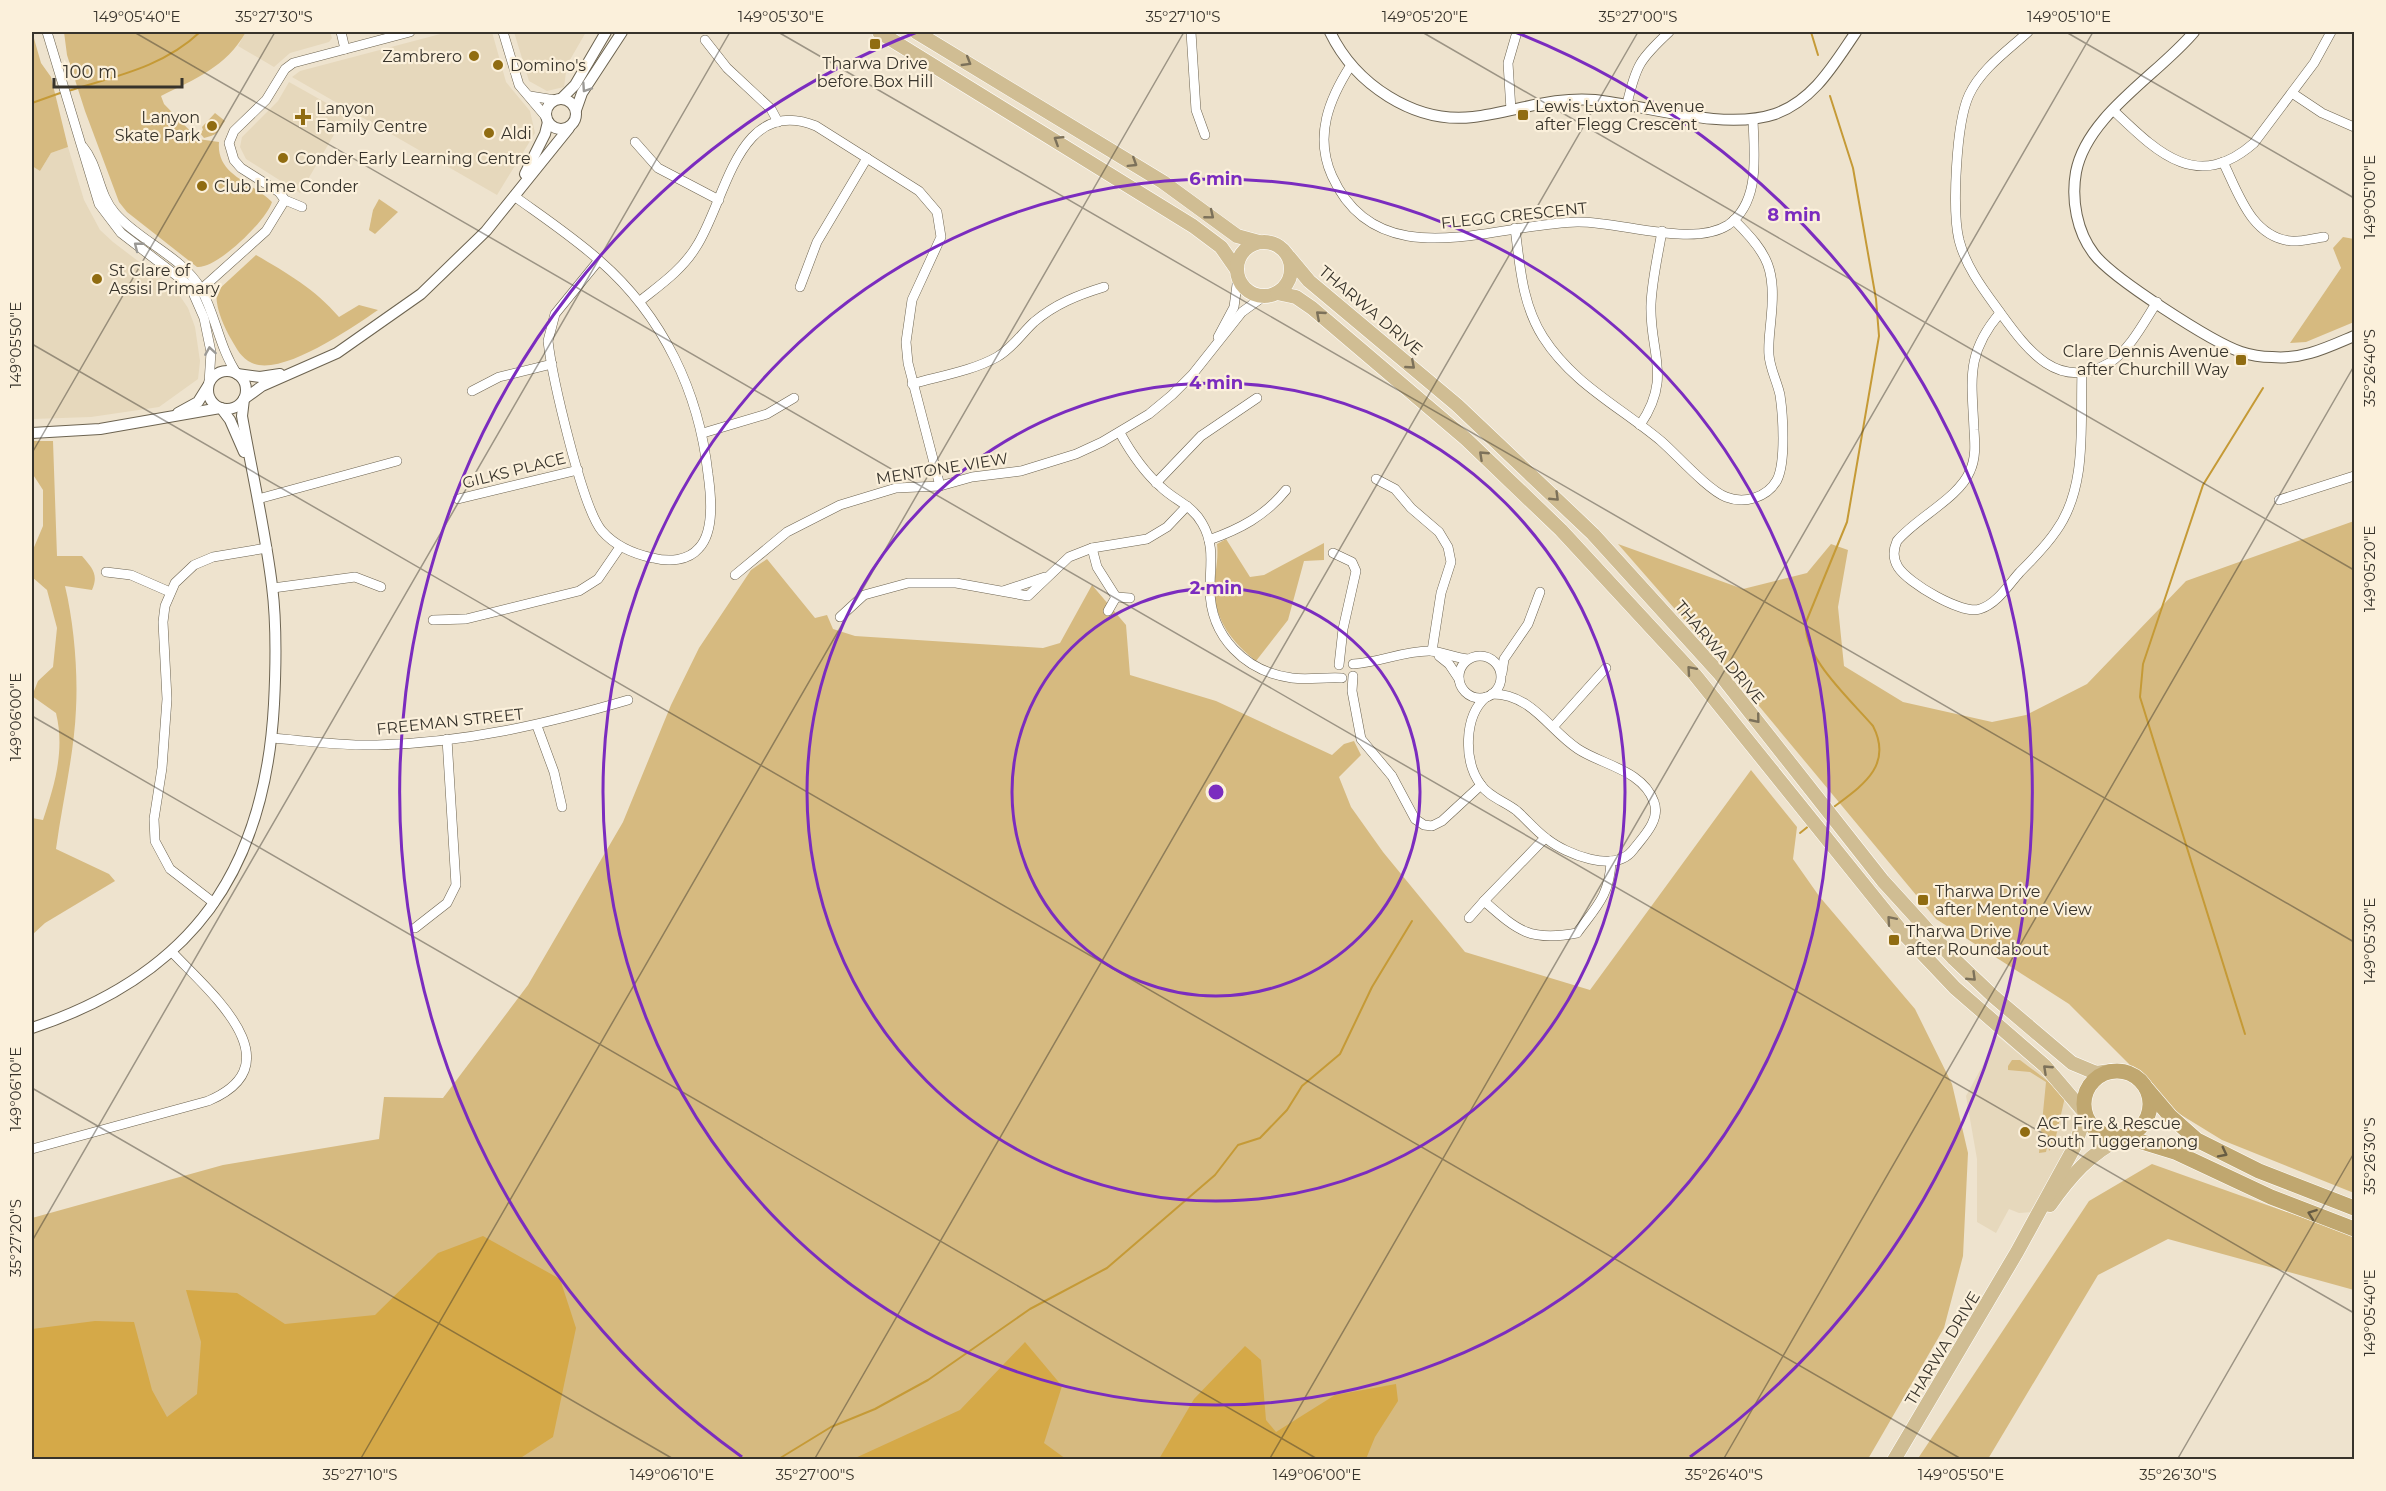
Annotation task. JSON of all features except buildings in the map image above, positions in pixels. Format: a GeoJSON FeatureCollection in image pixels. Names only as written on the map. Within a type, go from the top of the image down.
{"type":"FeatureCollection","features":[{"type":"Feature","properties":{"kind":"highway"},"geometry":{"type":"LineString","coordinates":[[2355,1208],[2259,1171],[2197,1140],[2170,1116],[2132,1074],[2111,1071],[2092,1082],[2086,1091],[2085,1114],[2099,1133],[2124,1137],[2175,1152],[2271,1197],[2355,1229]]}},
{"type":"Feature","properties":{"kind":"highway"},"geometry":{"type":"LineString","coordinates":[[2124,1137],[2142,1126],[2147,1118],[2150,1108],[2147,1089]]}},
{"type":"Feature","properties":{"kind":"main road"},"geometry":{"type":"LineString","coordinates":[[879,32],[1193,226],[1221,247],[1248,291],[1271,294],[1288,281],[1291,265],[1289,256],[1276,244],[1237,236],[1163,182],[916,32]]}},
{"type":"Feature","properties":{"kind":"main road"},"geometry":{"type":"LineString","coordinates":[[1238,274],[1242,252],[1258,242]]}},
{"type":"Feature","properties":{"kind":"main road","name":"THARWA DRIVE"},"geometry":{"type":"LineString","coordinates":[[1289,256],[1308,280],[1457,405],[1593,534],[1719,673],[1911,913],[1993,996],[2072,1063],[2096,1073],[2111,1071]]}},
{"type":"Feature","properties":{"kind":"main road","name":"THARWA DRIVE"},"geometry":{"type":"LineString","coordinates":[[1271,294],[1296,297],[1312,308],[1466,439],[1561,530],[1695,675],[1916,948],[1997,1026],[2045,1066],[2085,1114],[2075,1146],[2017,1252],[1894,1460]]}},
{"type":"Feature","properties":{"kind":"main road","name":"THARWA DRIVE"},"geometry":{"type":"LineString","coordinates":[[2017,1252],[2067,1181],[2108,1144],[2124,1137]]}},
{"type":"Feature","properties":{"kind":"street"},"geometry":{"type":"LineString","coordinates":[[32,1028],[86,1008],[117,991],[171,951],[214,903],[248,842],[262,799],[273,738],[276,683],[273,588],[242,416],[245,385],[226,358],[198,292],[121,233],[99,204],[47,32]]}},
{"type":"Feature","properties":{"kind":"street"},"geometry":{"type":"LineString","coordinates":[[341,32],[345,49]]}},
{"type":"Feature","properties":{"kind":"street"},"geometry":{"type":"LineString","coordinates":[[302,207],[285,200],[279,192],[234,160],[229,143],[231,135],[266,100],[285,69],[293,63],[410,32]]}},
{"type":"Feature","properties":{"kind":"street"},"geometry":{"type":"LineString","coordinates":[[503,32],[516,79],[547,120],[557,129],[569,128]]}},
{"type":"Feature","properties":{"kind":"street"},"geometry":{"type":"LineString","coordinates":[[516,193],[546,134],[548,107],[575,85],[606,32]]}},
{"type":"Feature","properties":{"kind":"street"},"geometry":{"type":"LineString","coordinates":[[32,433],[100,429],[220,408],[232,409],[262,386],[337,353],[412,301],[455,263],[576,120],[576,110],[582,93],[622,32]]}},
{"type":"Feature","properties":{"kind":"street"},"geometry":{"type":"LineString","coordinates":[[1191,32],[1196,110],[1205,135]]}},
{"type":"Feature","properties":{"kind":"street"},"geometry":{"type":"LineString","coordinates":[[1330,32],[1351,65],[1390,97],[1430,113],[1472,117],[1565,101],[1591,100],[1720,119],[1753,119],[1783,111],[1821,82],[1856,32]]}},
{"type":"Feature","properties":{"kind":"street"},"geometry":{"type":"LineString","coordinates":[[1511,110],[1508,63],[1517,32]]}},
{"type":"Feature","properties":{"kind":"street"},"geometry":{"type":"LineString","coordinates":[[1627,104],[1637,66],[1643,56],[1669,32]]}},
{"type":"Feature","properties":{"kind":"street"},"geometry":{"type":"LineString","coordinates":[[2028,32],[1978,81],[1964,111],[1956,203],[1959,241],[1970,269],[2000,313],[2038,360],[2056,369],[2082,372],[2109,363],[2120,355],[2157,302]]}},
{"type":"Feature","properties":{"kind":"street"},"geometry":{"type":"LineString","coordinates":[[2193,32],[2094,131],[2082,154],[2076,172],[2075,206],[2080,225],[2095,255],[2119,277],[2216,341],[2246,354],[2292,357],[2311,354],[2355,336]]}},
{"type":"Feature","properties":{"kind":"street"},"geometry":{"type":"LineString","coordinates":[[2114,111],[2150,146],[2169,158],[2196,166],[2223,162],[2243,152],[2254,143],[2314,63],[2331,32]]}},
{"type":"Feature","properties":{"kind":"street"},"geometry":{"type":"LineString","coordinates":[[705,40],[727,68],[771,109],[778,122]]}},
{"type":"Feature","properties":{"kind":"street","name":"FLEGG CRESCENT"},"geometry":{"type":"LineString","coordinates":[[1351,65],[1338,85],[1328,108],[1324,137],[1329,170],[1349,205],[1372,224],[1390,233],[1410,238],[1439,238],[1568,222],[1602,222],[1697,235],[1718,230],[1734,220]]}},
{"type":"Feature","properties":{"kind":"street"},"geometry":{"type":"LineString","coordinates":[[2292,93],[2322,113],[2355,128]]}},
{"type":"Feature","properties":{"kind":"street"},"geometry":{"type":"LineString","coordinates":[[530,96],[573,104],[576,110]]}},
{"type":"Feature","properties":{"kind":"street"},"geometry":{"type":"LineString","coordinates":[[1515,228],[1524,291],[1541,335],[1576,378],[1640,425],[1729,498],[1754,499],[1766,492],[1778,478],[1781,469],[1782,416],[1769,350],[1773,280],[1763,251],[1734,220],[1747,203],[1752,189],[1753,119]]}},
{"type":"Feature","properties":{"kind":"street"},"geometry":{"type":"LineString","coordinates":[[640,302],[684,263],[697,247],[745,143],[765,126],[797,120],[810,123],[919,191],[937,212],[941,224],[938,248],[916,291],[907,320],[906,352],[912,384],[940,486]]}},
{"type":"Feature","properties":{"kind":"street"},"geometry":{"type":"LineString","coordinates":[[635,142],[658,168],[719,200]]}},
{"type":"Feature","properties":{"kind":"street"},"geometry":{"type":"LineString","coordinates":[[800,287],[825,226],[867,158]]}},
{"type":"Feature","properties":{"kind":"street"},"geometry":{"type":"LineString","coordinates":[[2223,162],[2247,212],[2266,232],[2292,242],[2324,237]]}},
{"type":"Feature","properties":{"kind":"street"},"geometry":{"type":"LineString","coordinates":[[516,193],[599,260],[640,302],[666,341],[683,374],[703,433],[710,511],[708,532],[700,548],[687,558],[668,561],[637,555],[620,547],[602,531],[594,519],[578,470],[548,341],[555,314],[599,260]]}},
{"type":"Feature","properties":{"kind":"street"},"geometry":{"type":"LineString","coordinates":[[198,292],[267,231],[285,200]]}},
{"type":"Feature","properties":{"kind":"street"},"geometry":{"type":"LineString","coordinates":[[1640,425],[1654,400],[1658,381],[1659,362],[1651,304],[1662,231]]}},
{"type":"Feature","properties":{"kind":"street","name":"MENTONE VIEW"},"geometry":{"type":"LineString","coordinates":[[1209,352],[1234,307],[1238,274]]}},
{"type":"Feature","properties":{"kind":"street"},"geometry":{"type":"LineString","coordinates":[[912,384],[996,358],[1009,349],[1033,323],[1050,310],[1075,296],[1104,287]]}},
{"type":"Feature","properties":{"kind":"street"},"geometry":{"type":"LineString","coordinates":[[198,292],[211,352],[209,384],[211,400],[230,420],[251,469]]}},
{"type":"Feature","properties":{"kind":"street","name":"MENTONE VIEW"},"geometry":{"type":"LineString","coordinates":[[735,575],[787,532],[840,505],[896,488],[940,486],[972,477],[1021,471],[1076,454],[1120,433],[1172,395],[1242,312],[1271,294]]}},
{"type":"Feature","properties":{"kind":"street"},"geometry":{"type":"LineString","coordinates":[[2000,313],[1982,336],[1974,359],[1975,450],[1971,470],[1960,486],[1897,542],[1894,549],[1895,562],[1906,577],[1954,606],[1964,610],[1979,610],[1991,604],[2045,546],[2067,513],[2077,484],[2082,372]]}},
{"type":"Feature","properties":{"kind":"street"},"geometry":{"type":"LineString","coordinates":[[472,391],[499,378],[552,364]]}},
{"type":"Feature","properties":{"kind":"street"},"geometry":{"type":"LineString","coordinates":[[170,418],[198,402],[209,384],[222,372],[260,377],[292,373]]}},
{"type":"Feature","properties":{"kind":"street"},"geometry":{"type":"LineString","coordinates":[[703,433],[766,414],[794,398]]}},
{"type":"Feature","properties":{"kind":"street"},"geometry":{"type":"LineString","coordinates":[[1156,483],[1201,436],[1257,398]]}},
{"type":"Feature","properties":{"kind":"street"},"geometry":{"type":"LineString","coordinates":[[1120,433],[1145,472],[1187,506],[1201,521],[1209,540],[1211,604],[1219,630],[1230,646],[1250,665],[1269,673],[1294,679],[1349,672],[1417,652],[1433,652],[1468,659]]}},
{"type":"Feature","properties":{"kind":"street"},"geometry":{"type":"LineString","coordinates":[[258,499],[397,460]]}},
{"type":"Feature","properties":{"kind":"street","name":"GILKS PLACE"},"geometry":{"type":"LineString","coordinates":[[458,499],[578,470]]}},
{"type":"Feature","properties":{"kind":"street"},"geometry":{"type":"LineString","coordinates":[[2279,500],[2355,476]]}},
{"type":"Feature","properties":{"kind":"street"},"geometry":{"type":"LineString","coordinates":[[1376,479],[1395,489],[1411,508],[1439,532],[1449,546],[1451,562],[1441,594],[1433,652]]}},
{"type":"Feature","properties":{"kind":"street"},"geometry":{"type":"LineString","coordinates":[[1209,540],[1236,530],[1272,508],[1286,490]]}},
{"type":"Feature","properties":{"kind":"street"},"geometry":{"type":"LineString","coordinates":[[840,617],[864,595],[908,583],[944,582],[1028,596],[1045,577],[1069,557],[1092,548],[1147,539],[1167,527],[1187,506]]}},
{"type":"Feature","properties":{"kind":"street"},"geometry":{"type":"LineString","coordinates":[[433,620],[466,619],[579,591],[598,579],[620,547]]}},
{"type":"Feature","properties":{"kind":"street"},"geometry":{"type":"LineString","coordinates":[[214,903],[170,869],[160,855],[153,826],[165,745],[166,676],[163,622],[170,592],[182,574],[199,562],[213,557],[267,548]]}},
{"type":"Feature","properties":{"kind":"street"},"geometry":{"type":"LineString","coordinates":[[1092,548],[1097,567],[1116,597]]}},
{"type":"Feature","properties":{"kind":"street"},"geometry":{"type":"LineString","coordinates":[[1319,677],[1338,666],[1356,571],[1352,562],[1333,553]]}},
{"type":"Feature","properties":{"kind":"street"},"geometry":{"type":"LineString","coordinates":[[106,572],[131,575],[170,592]]}},
{"type":"Feature","properties":{"kind":"street"},"geometry":{"type":"LineString","coordinates":[[273,588],[355,577],[381,587]]}},
{"type":"Feature","properties":{"kind":"street"},"geometry":{"type":"LineString","coordinates":[[1003,591],[1045,577]]}},
{"type":"Feature","properties":{"kind":"street"},"geometry":{"type":"LineString","coordinates":[[1471,717],[1478,705],[1489,696],[1502,677],[1504,659],[1527,624],[1540,592]]}},
{"type":"Feature","properties":{"kind":"street"},"geometry":{"type":"LineString","coordinates":[[1116,597],[1130,598]]}},
{"type":"Feature","properties":{"kind":"street"},"geometry":{"type":"LineString","coordinates":[[1108,611],[1116,597]]}},
{"type":"Feature","properties":{"kind":"street"},"geometry":{"type":"LineString","coordinates":[[1342,646],[1349,672],[1360,739],[1392,776],[1419,823],[1432,826],[1442,821],[1481,785]]}},
{"type":"Feature","properties":{"kind":"street"},"geometry":{"type":"LineString","coordinates":[[1459,679],[1459,671],[1468,659],[1478,655],[1489,657],[1500,655],[1510,648]]}},
{"type":"Feature","properties":{"kind":"street"},"geometry":{"type":"LineString","coordinates":[[1433,652],[1449,664],[1467,694],[1471,717],[1468,739],[1476,776],[1481,785],[1517,811],[1545,838],[1571,853],[1611,861],[1630,854],[1655,818],[1654,801],[1632,776],[1578,749],[1554,726],[1514,698],[1502,677],[1498,664],[1489,657]]}},
{"type":"Feature","properties":{"kind":"street"},"geometry":{"type":"LineString","coordinates":[[1338,666],[1349,672]]}},
{"type":"Feature","properties":{"kind":"street"},"geometry":{"type":"LineString","coordinates":[[1338,666],[1349,672]]}},
{"type":"Feature","properties":{"kind":"street"},"geometry":{"type":"LineString","coordinates":[[1554,726],[1606,668]]}},
{"type":"Feature","properties":{"kind":"street"},"geometry":{"type":"LineString","coordinates":[[1467,694],[1476,698],[1489,696],[1514,698]]}},
{"type":"Feature","properties":{"kind":"street","name":"FREEMAN STREET"},"geometry":{"type":"LineString","coordinates":[[273,738],[377,745],[447,739],[537,726],[628,700]]}},
{"type":"Feature","properties":{"kind":"street"},"geometry":{"type":"LineString","coordinates":[[537,726],[554,772],[562,807]]}},
{"type":"Feature","properties":{"kind":"street"},"geometry":{"type":"LineString","coordinates":[[415,928],[447,903],[456,885],[447,739]]}},
{"type":"Feature","properties":{"kind":"street"},"geometry":{"type":"LineString","coordinates":[[1469,918],[1545,838]]}},
{"type":"Feature","properties":{"kind":"street"},"geometry":{"type":"LineString","coordinates":[[1484,901],[1515,928],[1550,938],[1577,933],[1609,888],[1611,861]]}},
{"type":"Feature","properties":{"kind":"street"},"geometry":{"type":"LineString","coordinates":[[32,1149],[208,1101],[221,1096],[237,1082],[246,1059],[246,1047],[240,1028],[171,951]]}},
{"type":"Feature","properties":{"kind":"shaded area"},"geometry":{"type":"Polygon","coordinates":[[[64,32],[246,32],[229,54],[209,71],[161,96],[164,104],[198,139],[219,142],[223,163],[229,171],[272,202],[261,220],[228,252],[206,266],[197,267],[127,212],[119,202],[85,111],[67,55],[64,32]]]}},
{"type":"Feature","properties":{"kind":"shaded area"},"geometry":{"type":"Polygon","coordinates":[[[246,32],[330,32],[332,38],[329,42],[290,53],[274,67],[238,46],[246,32]]]}},
{"type":"Feature","properties":{"kind":"shaded area"},"geometry":{"type":"Polygon","coordinates":[[[448,32],[492,32],[506,82],[530,111],[535,133],[497,195],[292,77],[300,71],[448,32]]]}},
{"type":"Feature","properties":{"kind":"shaded area"},"geometry":{"type":"Polygon","coordinates":[[[514,32],[586,32],[567,65],[564,87],[547,91],[529,81],[514,32]]]}},
{"type":"Feature","properties":{"kind":"shaded area"},"geometry":{"type":"Polygon","coordinates":[[[33,35],[41,63],[51,77],[68,147],[51,153],[40,171],[32,166],[33,35]]]}},
{"type":"Feature","properties":{"kind":"shaded area"},"geometry":{"type":"Polygon","coordinates":[[[289,82],[346,114],[300,193],[246,159],[240,147],[242,137],[278,101],[289,82]]]}},
{"type":"Feature","properties":{"kind":"shaded area","name":"Lanyon Skate Park"},"geometry":{"type":"Polygon","coordinates":[[[215,113],[225,121],[219,131],[204,138],[200,133],[203,130],[202,127],[215,113]]]}},
{"type":"Feature","properties":{"kind":"shaded area","name":"St Clare of Assisi Primary"},"geometry":{"type":"Polygon","coordinates":[[[68,147],[84,200],[100,230],[176,290],[188,308],[195,327],[200,361],[198,379],[159,407],[91,417],[32,419],[32,166],[40,171],[51,153],[68,147]]]}},
{"type":"Feature","properties":{"kind":"shaded area"},"geometry":{"type":"Polygon","coordinates":[[[379,199],[398,212],[375,234],[369,230],[373,210],[379,199]]]}},
{"type":"Feature","properties":{"kind":"shaded area"},"geometry":{"type":"Polygon","coordinates":[[[2343,237],[2354,239],[2354,322],[2306,342],[2290,343],[2341,268],[2333,248],[2343,237]]]}},
{"type":"Feature","properties":{"kind":"shaded area"},"geometry":{"type":"Polygon","coordinates":[[[256,255],[290,275],[339,317],[359,305],[378,310],[335,338],[298,357],[281,363],[265,365],[252,363],[240,353],[228,334],[220,316],[216,297],[217,291],[256,255]]]}},
{"type":"Feature","properties":{"kind":"shaded area"},"geometry":{"type":"Polygon","coordinates":[[[32,441],[53,441],[57,556],[82,556],[95,575],[92,590],[65,586],[75,648],[76,709],[56,849],[109,874],[115,881],[45,923],[32,935],[32,818],[43,820],[55,780],[59,754],[59,727],[56,713],[32,696],[38,681],[53,667],[57,628],[47,590],[32,577],[32,552],[43,526],[43,490],[32,473],[32,441]]]}},
{"type":"Feature","properties":{"kind":"shaded area"},"geometry":{"type":"Polygon","coordinates":[[[2354,521],[2354,1193],[2222,1140],[2178,1113],[2069,1004],[1936,919],[1744,688],[1618,544],[1743,589],[1807,573],[1831,544],[1848,550],[1838,607],[1844,666],[1903,702],[1992,722],[2026,715],[2087,684],[2186,581],[2354,521]]]}},
{"type":"Feature","properties":{"kind":"shaded area"},"geometry":{"type":"Polygon","coordinates":[[[1226,539],[1250,577],[1264,575],[1324,543],[1324,560],[1304,561],[1288,620],[1256,661],[1227,631],[1215,602],[1217,544],[1226,539]]]}},
{"type":"Feature","properties":{"kind":"shaded area"},"geometry":{"type":"Polygon","coordinates":[[[767,559],[815,618],[827,615],[833,629],[855,636],[1043,648],[1060,643],[1092,585],[1126,625],[1130,675],[1216,701],[1332,755],[1344,744],[1354,741],[1361,755],[1339,777],[1351,807],[1383,852],[1465,952],[1590,990],[1751,770],[1797,827],[1793,859],[1819,896],[1915,1009],[1952,1084],[1968,1153],[1963,1256],[1944,1328],[1868,1459],[32,1460],[32,1218],[223,1165],[379,1139],[384,1097],[443,1098],[528,985],[623,822],[671,705],[699,648],[751,570],[767,559]]]}},
{"type":"Feature","properties":{"kind":"shaded area","name":"ACT Fire & Rescue South Tuggeranong"},"geometry":{"type":"Polygon","coordinates":[[[1995,1034],[2048,1078],[2078,1119],[2078,1127],[2033,1212],[2019,1213],[2009,1209],[1996,1233],[1977,1222],[1977,1159],[1966,1096],[1995,1043],[1995,1034]]]}},
{"type":"Feature","properties":{"kind":"shaded area"},"geometry":{"type":"Polygon","coordinates":[[[2012,1060],[2020,1060],[2065,1097],[2054,1145],[2049,1151],[2048,1143],[2046,1152],[2039,1153],[2046,1082],[2030,1072],[2008,1070],[2012,1060]]]}},
{"type":"Feature","properties":{"kind":"shaded area"},"geometry":{"type":"Polygon","coordinates":[[[2152,1164],[2354,1236],[2354,1290],[2168,1239],[2098,1275],[1988,1459],[1917,1460],[2089,1201],[2152,1164]]]}},
{"type":"Feature","properties":{"kind":"shaded area"},"geometry":{"type":"Polygon","coordinates":[[[483,1236],[560,1279],[576,1328],[553,1437],[519,1459],[32,1459],[32,1329],[95,1321],[134,1322],[152,1390],[167,1417],[197,1394],[201,1342],[186,1290],[237,1293],[285,1324],[375,1315],[438,1253],[483,1236]]]}},
{"type":"Feature","properties":{"kind":"shaded area"},"geometry":{"type":"Polygon","coordinates":[[[1025,1342],[1062,1386],[1044,1443],[1066,1459],[853,1459],[960,1410],[1025,1342]]]}},
{"type":"Feature","properties":{"kind":"shaded area"},"geometry":{"type":"Polygon","coordinates":[[[1245,1346],[1261,1360],[1266,1420],[1276,1432],[1335,1395],[1396,1384],[1398,1401],[1375,1437],[1366,1459],[1159,1459],[1194,1399],[1245,1346]]]}},
{"type":"Feature","properties":{"kind":"waterway"},"geometry":{"type":"LineString","coordinates":[[68,91],[155,62],[171,54],[200,32]]}},
{"type":"Feature","properties":{"kind":"waterway"},"geometry":{"type":"LineString","coordinates":[[1811,32],[1818,55]]}},
{"type":"Feature","properties":{"kind":"waterway"},"geometry":{"type":"LineString","coordinates":[[32,103],[63,92]]}},
{"type":"Feature","properties":{"kind":"waterway"},"geometry":{"type":"LineString","coordinates":[[1830,96],[1853,168],[1876,299],[1879,336],[1847,522],[1806,622],[1807,635],[1820,663],[1841,691],[1873,726],[1878,740],[1877,764],[1871,775],[1853,793],[1831,809]]}},
{"type":"Feature","properties":{"kind":"waterway"},"geometry":{"type":"LineString","coordinates":[[2245,1034],[2140,697],[2143,664],[2203,485],[2263,388]]}},
{"type":"Feature","properties":{"kind":"waterway"},"geometry":{"type":"LineString","coordinates":[[1800,833],[1810,825]]}},
{"type":"Feature","properties":{"kind":"waterway"},"geometry":{"type":"LineString","coordinates":[[777,1460],[831,1427],[875,1409],[928,1380],[1030,1309],[1107,1268],[1215,1175],[1238,1145],[1260,1138],[1287,1110],[1302,1086],[1340,1054],[1372,987],[1412,921]]}},
{"type":"Feature","properties":{"kind":"place","name":"Tharwa Drive before Box Hill"},"geometry":{"type":"Point","coordinates":[875,44]}},
{"type":"Feature","properties":{"kind":"place","name":"Zambrero"},"geometry":{"type":"Point","coordinates":[474,56]}},
{"type":"Feature","properties":{"kind":"place","name":"Domino's"},"geometry":{"type":"Point","coordinates":[498,65]}},
{"type":"Feature","properties":{"kind":"place","name":"Lewis Luxton Avenue after Flegg Crescent"},"geometry":{"type":"Point","coordinates":[1523,115]}},
{"type":"Feature","properties":{"kind":"place","name":"Lanyon Family Centre"},"geometry":{"type":"Point","coordinates":[303,117]}},
{"type":"Feature","properties":{"kind":"place","name":"Lanyon Skate Park"},"geometry":{"type":"Point","coordinates":[212,126]}},
{"type":"Feature","properties":{"kind":"place","name":"Aldi"},"geometry":{"type":"Point","coordinates":[489,133]}},
{"type":"Feature","properties":{"kind":"place","name":"Conder Early Learning Centre"},"geometry":{"type":"Point","coordinates":[283,158]}},
{"type":"Feature","properties":{"kind":"place","name":"Club Lime Conder"},"geometry":{"type":"Point","coordinates":[202,186]}},
{"type":"Feature","properties":{"kind":"place","name":"St Clare of Assisi Primary"},"geometry":{"type":"Point","coordinates":[97,279]}},
{"type":"Feature","properties":{"kind":"place","name":"Clare Dennis Avenue after Churchill Way"},"geometry":{"type":"Point","coordinates":[2241,360]}},
{"type":"Feature","properties":{"kind":"place","name":"Tharwa Drive after Mentone View"},"geometry":{"type":"Point","coordinates":[1923,900]}},
{"type":"Feature","properties":{"kind":"place","name":"Tharwa Drive after Roundabout"},"geometry":{"type":"Point","coordinates":[1894,940]}},
{"type":"Feature","properties":{"kind":"place","name":"ACT Fire & Rescue South Tuggeranong"},"geometry":{"type":"Point","coordinates":[2025,1132]}}]}
